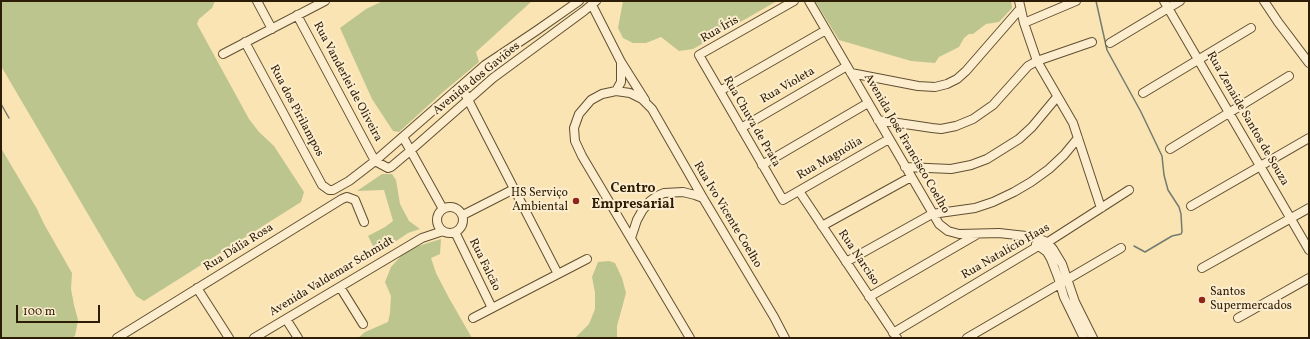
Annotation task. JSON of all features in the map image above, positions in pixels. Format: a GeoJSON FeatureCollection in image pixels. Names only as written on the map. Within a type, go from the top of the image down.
{"type":"FeatureCollection","features":[{"type":"Feature","properties":{"kind":"street"},"geometry":{"type":"LineString","coordinates":[[257,1],[272,29]]}},
{"type":"Feature","properties":{"kind":"street"},"geometry":{"type":"LineString","coordinates":[[223,54],[325,1]]}},
{"type":"Feature","properties":{"kind":"street","name":"Avenida dos Gaviões"},"geometry":{"type":"LineString","coordinates":[[329,190],[333,190],[349,181],[375,161],[485,65],[579,1]]}},
{"type":"Feature","properties":{"kind":"street","name":"Rua Íris"},"geometry":{"type":"LineString","coordinates":[[699,55],[794,1]]}},
{"type":"Feature","properties":{"kind":"street","name":"Avenida José Francisco Coelho"},"geometry":{"type":"LineString","coordinates":[[809,1],[932,214],[941,226],[948,231],[959,234],[999,233],[1035,237],[1047,242]]}},
{"type":"Feature","properties":{"kind":"street"},"geometry":{"type":"LineString","coordinates":[[1024,23],[1076,1]]}},
{"type":"Feature","properties":{"kind":"street"},"geometry":{"type":"LineString","coordinates":[[1110,43],[1166,4],[1180,1]]}},
{"type":"Feature","properties":{"kind":"street"},"geometry":{"type":"LineString","coordinates":[[1264,1],[1309,63]]}},
{"type":"Feature","properties":{"kind":"street","name":"Avenida dos Gaviões"},"geometry":{"type":"LineString","coordinates":[[375,161],[388,168],[391,167],[493,78],[594,3]]}},
{"type":"Feature","properties":{"kind":"street","name":"Rua Ivo Vicente Coelho"},"geometry":{"type":"LineString","coordinates":[[594,3],[621,62],[648,104],[774,316],[785,338]]}},
{"type":"Feature","properties":{"kind":"street","name":"Rua Zenaide Santos de Souza"},"geometry":{"type":"LineString","coordinates":[[1166,4],[1309,250]]}},
{"type":"Feature","properties":{"kind":"street"},"geometry":{"type":"LineString","coordinates":[[1020,5],[1024,23],[1037,61],[1073,124],[1101,208]]}},
{"type":"Feature","properties":{"kind":"street"},"geometry":{"type":"LineString","coordinates":[[849,69],[918,86],[935,87],[947,84],[957,79],[966,71],[1020,5]]}},
{"type":"Feature","properties":{"kind":"street","name":"Rua Vanderlei de Oliveira"},"geometry":{"type":"LineString","coordinates":[[297,15],[375,161]]}},
{"type":"Feature","properties":{"kind":"street"},"geometry":{"type":"LineString","coordinates":[[1143,93],[1251,28]]}},
{"type":"Feature","properties":{"kind":"street"},"geometry":{"type":"LineString","coordinates":[[720,91],[826,30]]}},
{"type":"Feature","properties":{"kind":"street"},"geometry":{"type":"LineString","coordinates":[[536,31],[535,37],[537,40],[543,42]]}},
{"type":"Feature","properties":{"kind":"street","name":"Rua dos Pirilampos"},"geometry":{"type":"LineString","coordinates":[[246,42],[322,185],[329,190]]}},
{"type":"Feature","properties":{"kind":"street"},"geometry":{"type":"LineString","coordinates":[[878,120],[941,129],[964,124],[981,115],[993,105],[1028,66],[1037,61],[1092,42]]}},
{"type":"Feature","properties":{"kind":"street","name":"Rua Chuva de Prata"},"geometry":{"type":"LineString","coordinates":[[699,55],[783,200]]}},
{"type":"Feature","properties":{"kind":"street","name":"Rua Ivo Vicente Coelho"},"geometry":{"type":"LineString","coordinates":[[616,91],[621,82],[621,62]]}},
{"type":"Feature","properties":{"kind":"street","name":"Rua Violeta"},"geometry":{"type":"LineString","coordinates":[[741,128],[849,69]]}},
{"type":"Feature","properties":{"kind":"street"},"geometry":{"type":"LineString","coordinates":[[1170,148],[1289,76]]}},
{"type":"Feature","properties":{"kind":"street"},"geometry":{"type":"LineString","coordinates":[[461,86],[558,274]]}},
{"type":"Feature","properties":{"kind":"street","name":"Rua Ivo Vicente Coelho"},"geometry":{"type":"LineString","coordinates":[[648,104],[630,92],[609,92],[596,97],[584,107],[576,121],[574,135],[575,141],[582,156],[690,338]]}},
{"type":"Feature","properties":{"kind":"street"},"geometry":{"type":"LineString","coordinates":[[905,167],[951,169],[971,165],[987,159],[1019,139],[1032,127],[1057,97]]}},
{"type":"Feature","properties":{"kind":"street"},"geometry":{"type":"LineString","coordinates":[[762,165],[868,103]]}},
{"type":"Feature","properties":{"kind":"street"},"geometry":{"type":"LineString","coordinates":[[403,137],[444,209]]}},
{"type":"Feature","properties":{"kind":"street"},"geometry":{"type":"LineString","coordinates":[[846,262],[932,214],[975,208],[993,202],[1014,192],[1049,169],[1061,158],[1078,138]]}},
{"type":"Feature","properties":{"kind":"street"},"geometry":{"type":"LineString","coordinates":[[1191,206],[1309,138]]}},
{"type":"Feature","properties":{"kind":"street","name":"Rua Magnólia"},"geometry":{"type":"LineString","coordinates":[[783,200],[889,139]]}},
{"type":"Feature","properties":{"kind":"street"},"geometry":{"type":"LineString","coordinates":[[822,226],[911,177]]}},
{"type":"Feature","properties":{"kind":"street"},"geometry":{"type":"LineString","coordinates":[[463,215],[514,188]]}},
{"type":"Feature","properties":{"kind":"street","name":"Rua Natalício Haas"},"geometry":{"type":"LineString","coordinates":[[895,335],[1129,190]]}},
{"type":"Feature","properties":{"kind":"street","name":"Rua Narciso"},"geometry":{"type":"LineString","coordinates":[[799,191],[895,335]]}},
{"type":"Feature","properties":{"kind":"street"},"geometry":{"type":"LineString","coordinates":[[631,238],[642,211],[650,201],[657,196],[683,192],[703,198]]}},
{"type":"Feature","properties":{"kind":"street","name":"Rua Dália Rosa"},"geometry":{"type":"LineString","coordinates":[[117,338],[342,199],[347,197],[355,200],[364,222]]}},
{"type":"Feature","properties":{"kind":"street"},"geometry":{"type":"LineString","coordinates":[[422,238],[444,209],[452,207],[457,208],[463,215],[463,223],[459,230],[455,232],[447,233],[443,231],[437,220]]}},
{"type":"Feature","properties":{"kind":"street"},"geometry":{"type":"LineString","coordinates":[[1202,268],[1309,208]]}},
{"type":"Feature","properties":{"kind":"street"},"geometry":{"type":"LineString","coordinates":[[422,238],[443,231]]}},
{"type":"Feature","properties":{"kind":"street","name":"Rua Falcão"},"geometry":{"type":"LineString","coordinates":[[455,232],[492,308]]}},
{"type":"Feature","properties":{"kind":"street"},"geometry":{"type":"LineString","coordinates":[[869,297],[977,234]]}},
{"type":"Feature","properties":{"kind":"street","name":"Avenida José Francisco Coelho"},"geometry":{"type":"LineString","coordinates":[[1022,236],[1047,252],[1051,259],[1069,309],[1084,338]]}},
{"type":"Feature","properties":{"kind":"street","name":"Avenida Valdemar Schmidt"},"geometry":{"type":"LineString","coordinates":[[254,338],[422,238]]}},
{"type":"Feature","properties":{"kind":"street"},"geometry":{"type":"LineString","coordinates":[[1047,242],[1057,254],[1068,279],[1075,302],[1093,338]]}},
{"type":"Feature","properties":{"kind":"street"},"geometry":{"type":"LineString","coordinates":[[967,338],[1121,248]]}},
{"type":"Feature","properties":{"kind":"street"},"geometry":{"type":"LineString","coordinates":[[473,318],[587,259]]}},
{"type":"Feature","properties":{"kind":"street"},"geometry":{"type":"LineString","coordinates":[[1238,318],[1309,278]]}},
{"type":"Feature","properties":{"kind":"street"},"geometry":{"type":"LineString","coordinates":[[340,287],[362,324]]}},
{"type":"Feature","properties":{"kind":"street"},"geometry":{"type":"LineString","coordinates":[[197,288],[229,338]]}},
{"type":"Feature","properties":{"kind":"street"},"geometry":{"type":"LineString","coordinates":[[286,319],[298,338]]}},
{"type":"Feature","properties":{"kind":"green space"},"geometry":{"type":"Polygon","coordinates":[[[1,1],[215,1],[212,8],[199,19],[197,24],[249,119],[259,132],[274,146],[304,192],[301,202],[144,301],[136,296],[1,66],[1,1]]]}},
{"type":"Feature","properties":{"kind":"green space"},"geometry":{"type":"Polygon","coordinates":[[[383,1],[532,1],[476,52],[479,62],[399,132],[393,131],[372,99],[340,28],[366,9],[383,1]]]}},
{"type":"Feature","properties":{"kind":"green space"},"geometry":{"type":"Polygon","coordinates":[[[623,1],[777,1],[693,49],[679,51],[661,37],[646,43],[633,43],[623,38],[618,28],[623,1]]]}},
{"type":"Feature","properties":{"kind":"green space"},"geometry":{"type":"Polygon","coordinates":[[[815,1],[1011,1],[1012,8],[999,22],[986,24],[973,34],[969,34],[964,38],[959,47],[939,57],[935,63],[911,61],[839,40],[815,1]]]}},
{"type":"Feature","properties":{"kind":"green space"},"geometry":{"type":"Polygon","coordinates":[[[1,148],[72,273],[71,289],[78,320],[75,336],[71,338],[1,338],[1,148]]]}},
{"type":"Feature","properties":{"kind":"green space"},"geometry":{"type":"Polygon","coordinates":[[[382,174],[392,174],[396,180],[400,204],[409,221],[420,229],[408,233],[377,254],[368,236],[393,221],[384,190],[357,191],[382,174]]]}},
{"type":"Feature","properties":{"kind":"green space"},"geometry":{"type":"Polygon","coordinates":[[[441,239],[440,254],[431,258],[436,273],[472,338],[358,338],[365,332],[388,322],[391,296],[385,282],[391,267],[402,255],[415,247],[441,239]]]}},
{"type":"Feature","properties":{"kind":"green space"},"geometry":{"type":"Polygon","coordinates":[[[609,261],[615,263],[622,278],[626,293],[617,326],[617,338],[575,338],[589,324],[595,309],[595,293],[592,277],[598,262],[609,261]]]}},
{"type":"Feature","properties":{"kind":"waterway"},"geometry":{"type":"LineString","coordinates":[[1096,1],[1107,50],[1141,112],[1162,156],[1164,175],[1168,190],[1179,207],[1181,214],[1181,234],[1172,236],[1145,252],[1134,246]]}},
{"type":"Feature","properties":{"kind":"waterway"},"geometry":{"type":"LineString","coordinates":[[1,104],[9,118]]}},
{"type":"Feature","properties":{"kind":"place","name":"HS Serviço Ambiental"},"geometry":{"type":"Point","coordinates":[576,201]}},
{"type":"Feature","properties":{"kind":"place","name":"Santos Supermercados"},"geometry":{"type":"Point","coordinates":[1202,300]}},
{"type":"Feature","properties":{"kind":"district","name":"Centro Empresarial"},"geometry":{"type":"Point","coordinates":[633,198]}}]}
